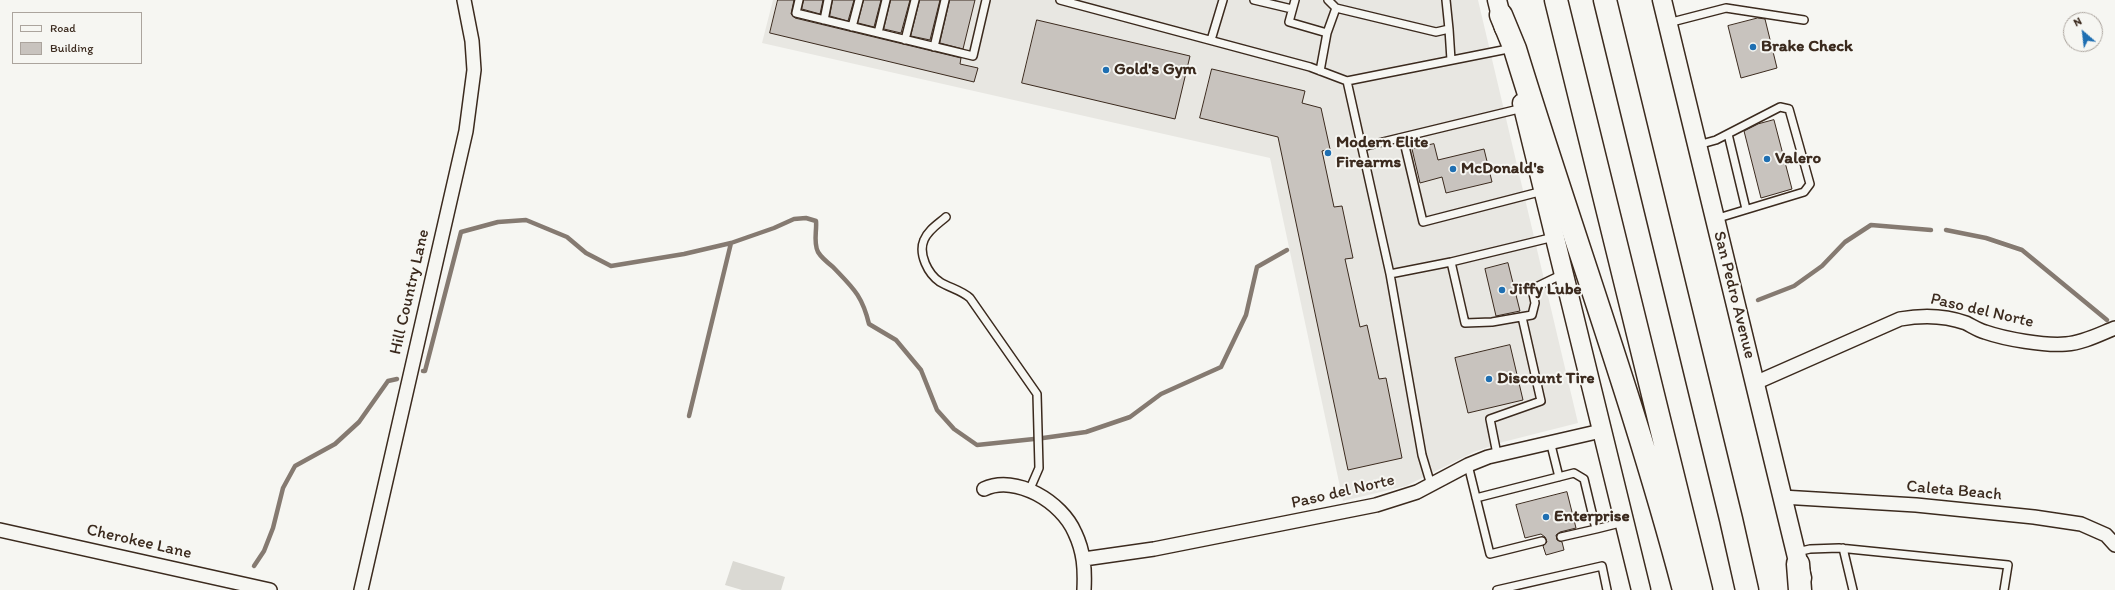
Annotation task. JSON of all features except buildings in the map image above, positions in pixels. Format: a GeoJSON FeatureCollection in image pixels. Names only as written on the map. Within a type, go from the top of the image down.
{"type":"FeatureCollection","features":[{"type":"Feature","properties":{"kind":"highway"},"geometry":{"type":"LineString","coordinates":[[1556,0],[1701,590]]}},
{"type":"Feature","properties":{"kind":"highway"},"geometry":{"type":"LineString","coordinates":[[1605,0],[1747,590]]}},
{"type":"Feature","properties":{"kind":"highway"},"geometry":{"type":"LineString","coordinates":[[1499,8],[1651,475],[1684,590]]}},
{"type":"Feature","properties":{"kind":"highway"},"geometry":{"type":"LineString","coordinates":[[1797,559],[1800,590]]}},
{"type":"Feature","properties":{"kind":"main road","name":"San Pedro Avenue"},"geometry":{"type":"LineString","coordinates":[[1662,0],[1805,590]]}},
{"type":"Feature","properties":{"kind":"main road"},"geometry":{"type":"LineString","coordinates":[[1512,48],[1523,108],[1641,590]]}},
{"type":"Feature","properties":{"kind":"street","name":"Hill Country Lane"},"geometry":{"type":"LineString","coordinates":[[361,590],[466,131],[474,70],[472,41],[464,0]]}},
{"type":"Feature","properties":{"kind":"street","name":"Paso del Norte"},"geometry":{"type":"LineString","coordinates":[[1756,383],[1900,319],[1921,315],[1964,323],[1986,333],[2041,343],[2067,344],[2084,340],[2115,328]]}},
{"type":"Feature","properties":{"kind":"street","name":"Paso del Norte"},"geometry":{"type":"LineString","coordinates":[[1084,559],[1154,549],[1376,505],[1410,495],[1432,485],[1468,465],[1497,454],[1550,441],[1601,431]]}},
{"type":"Feature","properties":{"kind":"street"},"geometry":{"type":"LineString","coordinates":[[984,489],[1003,484],[1029,491],[1055,508],[1066,519],[1075,532],[1084,559],[1084,590]]}},
{"type":"Feature","properties":{"kind":"street","name":"Caleta Beach"},"geometry":{"type":"LineString","coordinates":[[1782,497],[1916,505],[2042,518],[2080,524],[2106,535],[2115,545]]}},
{"type":"Feature","properties":{"kind":"street","name":"Cherokee Lane"},"geometry":{"type":"LineString","coordinates":[[0,530],[270,590]]}},
{"type":"Feature","properties":{"kind":"lane"},"geometry":{"type":"LineString","coordinates":[[799,0],[796,13],[973,56],[986,0]]}},
{"type":"Feature","properties":{"kind":"lane"},"geometry":{"type":"LineString","coordinates":[[824,20],[828,0]]}},
{"type":"Feature","properties":{"kind":"lane"},"geometry":{"type":"LineString","coordinates":[[852,27],[859,0]]}},
{"type":"Feature","properties":{"kind":"lane"},"geometry":{"type":"LineString","coordinates":[[878,33],[886,0]]}},
{"type":"Feature","properties":{"kind":"lane"},"geometry":{"type":"LineString","coordinates":[[905,40],[915,0]]}},
{"type":"Feature","properties":{"kind":"lane"},"geometry":{"type":"LineString","coordinates":[[934,47],[945,0]]}},
{"type":"Feature","properties":{"kind":"lane"},"geometry":{"type":"LineString","coordinates":[[1060,0],[1211,40],[1320,71],[1347,81],[1512,48]]}},
{"type":"Feature","properties":{"kind":"lane"},"geometry":{"type":"LineString","coordinates":[[1211,40],[1223,0]]}},
{"type":"Feature","properties":{"kind":"lane"},"geometry":{"type":"LineString","coordinates":[[1254,0],[1292,9]]}},
{"type":"Feature","properties":{"kind":"lane"},"geometry":{"type":"LineString","coordinates":[[1295,0],[1289,22],[1327,33]]}},
{"type":"Feature","properties":{"kind":"lane"},"geometry":{"type":"LineString","coordinates":[[1328,0],[1336,8],[1436,32],[1449,29]]}},
{"type":"Feature","properties":{"kind":"lane"},"geometry":{"type":"LineString","coordinates":[[1446,0],[1451,60]]}},
{"type":"Feature","properties":{"kind":"lane"},"geometry":{"type":"LineString","coordinates":[[1320,71],[1327,33],[1336,8]]}},
{"type":"Feature","properties":{"kind":"lane"},"geometry":{"type":"LineString","coordinates":[[1668,23],[1726,8],[1804,20]]}},
{"type":"Feature","properties":{"kind":"lane"},"geometry":{"type":"LineString","coordinates":[[1347,81],[1390,274],[1422,455],[1432,485]]}},
{"type":"Feature","properties":{"kind":"lane"},"geometry":{"type":"LineString","coordinates":[[1697,146],[1728,134],[1780,107],[1789,108],[1810,184],[1804,192],[1715,219]]}},
{"type":"Feature","properties":{"kind":"lane"},"geometry":{"type":"LineString","coordinates":[[1362,148],[1523,108]]}},
{"type":"Feature","properties":{"kind":"lane"},"geometry":{"type":"LineString","coordinates":[[1728,134],[1746,210]]}},
{"type":"Feature","properties":{"kind":"lane"},"geometry":{"type":"LineString","coordinates":[[1403,138],[1423,222],[1543,191]]}},
{"type":"Feature","properties":{"kind":"lane"},"geometry":{"type":"LineString","coordinates":[[946,217],[930,231],[924,241],[922,250],[924,260],[938,281],[958,290],[970,298],[1035,389],[1038,401],[1039,468],[1029,491]]}},
{"type":"Feature","properties":{"kind":"lane"},"geometry":{"type":"LineString","coordinates":[[1390,274],[1451,262],[1554,237]]}},
{"type":"Feature","properties":{"kind":"lane"},"geometry":{"type":"LineString","coordinates":[[1451,262],[1464,323],[1492,322],[1532,315],[1535,303],[1532,289],[1563,274]]}},
{"type":"Feature","properties":{"kind":"lane"},"geometry":{"type":"LineString","coordinates":[[1497,454],[1490,419],[1541,401],[1522,317]]}},
{"type":"Feature","properties":{"kind":"lane"},"geometry":{"type":"LineString","coordinates":[[1550,441],[1559,477]]}},
{"type":"Feature","properties":{"kind":"lane"},"geometry":{"type":"LineString","coordinates":[[1468,465],[1490,554],[1542,541]]}},
{"type":"Feature","properties":{"kind":"lane"},"geometry":{"type":"LineString","coordinates":[[1476,498],[1574,473],[1584,479],[1596,528]]}},
{"type":"Feature","properties":{"kind":"lane"},"geometry":{"type":"LineString","coordinates":[[1561,537],[1624,522]]}},
{"type":"Feature","properties":{"kind":"lane"},"geometry":{"type":"LineString","coordinates":[[1797,559],[1810,549],[1843,548],[2008,565],[2004,590]]}},
{"type":"Feature","properties":{"kind":"lane"},"geometry":{"type":"LineString","coordinates":[[1843,548],[1853,590]]}},
{"type":"Feature","properties":{"kind":"lane"},"geometry":{"type":"LineString","coordinates":[[1497,590],[1602,566],[1607,590]]}},
{"type":"Feature","properties":{"kind":"shaded area"},"geometry":{"type":"Polygon","coordinates":[[[773,0],[1478,0],[1578,423],[1503,442],[1474,452],[1406,486],[1343,501],[1270,158],[762,43],[773,0]]]}},
{"type":"Feature","properties":{"kind":"shaded area"},"geometry":{"type":"Polygon","coordinates":[[[733,561],[785,577],[781,590],[742,590],[725,585],[733,561]]]}},
{"type":"Feature","properties":{"kind":"waterway"},"geometry":{"type":"LineString","coordinates":[[423,371],[425,371],[461,232],[498,222],[526,220],[567,237],[586,253],[611,266],[684,254],[731,243],[774,228],[794,219],[806,218],[816,221],[815,240],[819,254],[856,292],[863,306],[869,324],[896,340],[921,370],[937,410],[954,429],[977,445],[1034,439]]}},
{"type":"Feature","properties":{"kind":"waterway"},"geometry":{"type":"LineString","coordinates":[[1758,300],[1794,286],[1822,266],[1845,242],[1871,225],[1931,230]]}},
{"type":"Feature","properties":{"kind":"waterway"},"geometry":{"type":"LineString","coordinates":[[1946,230],[1986,238],[2022,250],[2107,320]]}},
{"type":"Feature","properties":{"kind":"waterway"},"geometry":{"type":"LineString","coordinates":[[689,416],[731,243]]}},
{"type":"Feature","properties":{"kind":"waterway"},"geometry":{"type":"LineString","coordinates":[[1043,438],[1086,432],[1130,417],[1161,394],[1221,367],[1246,315],[1257,267],[1287,250]]}},
{"type":"Feature","properties":{"kind":"waterway"},"geometry":{"type":"LineString","coordinates":[[254,566],[264,551],[273,528],[283,488],[295,466],[335,444],[359,422],[388,381],[397,379]]}},
{"type":"Feature","properties":{"kind":"place","name":"Brake Check"},"geometry":{"type":"Point","coordinates":[1753,47]}},
{"type":"Feature","properties":{"kind":"place","name":"Gold's Gym"},"geometry":{"type":"Point","coordinates":[1106,70]}},
{"type":"Feature","properties":{"kind":"place","name":"Modern Elite Firearms"},"geometry":{"type":"Point","coordinates":[1328,153]}},
{"type":"Feature","properties":{"kind":"place","name":"Valero"},"geometry":{"type":"Point","coordinates":[1767,159]}},
{"type":"Feature","properties":{"kind":"place","name":"McDonald's"},"geometry":{"type":"Point","coordinates":[1453,169]}},
{"type":"Feature","properties":{"kind":"place","name":"Jiffy Lube"},"geometry":{"type":"Point","coordinates":[1502,290]}},
{"type":"Feature","properties":{"kind":"place","name":"Discount Tire"},"geometry":{"type":"Point","coordinates":[1489,379]}},
{"type":"Feature","properties":{"kind":"place","name":"Enterprise"},"geometry":{"type":"Point","coordinates":[1546,517]}}]}
